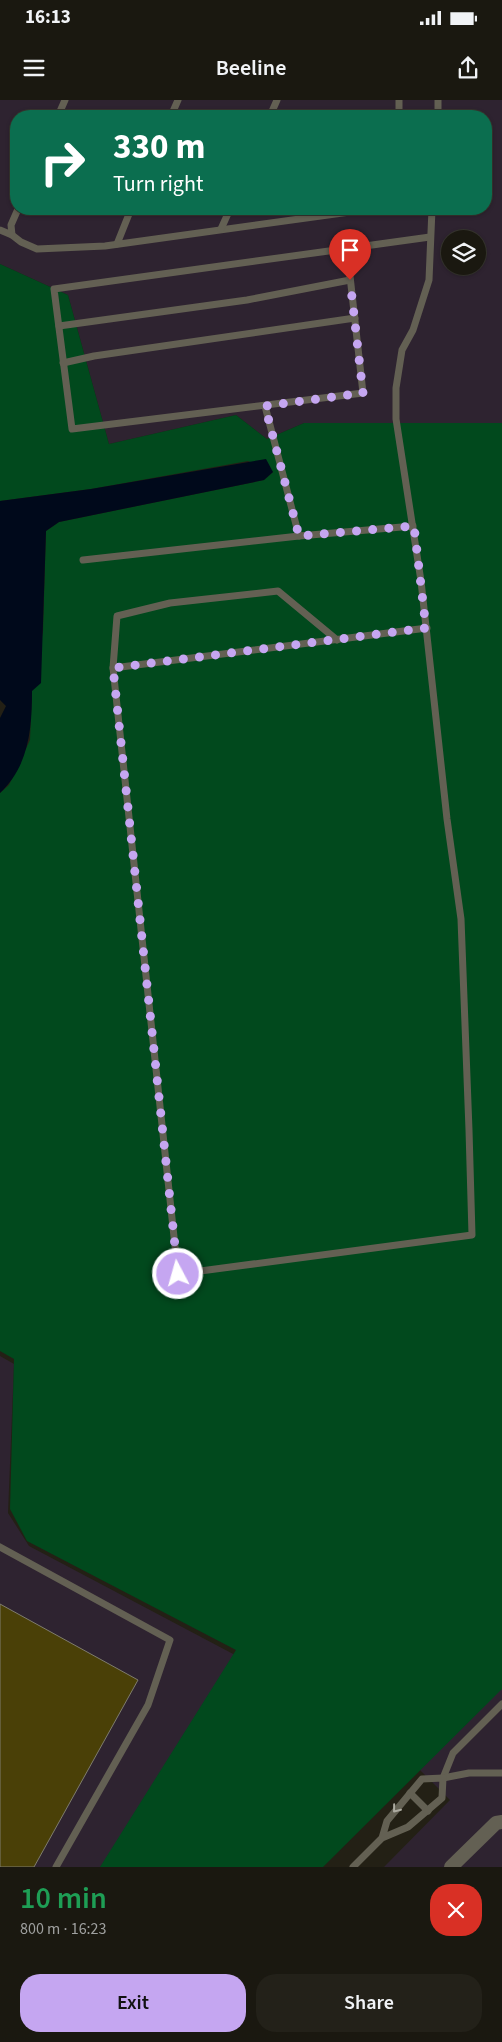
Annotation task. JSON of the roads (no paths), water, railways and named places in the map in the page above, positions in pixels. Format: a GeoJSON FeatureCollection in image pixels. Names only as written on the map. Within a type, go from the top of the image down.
{"type":"FeatureCollection","features":[{"type":"Feature","properties":{"kind":"street"},"geometry":{"type":"LineString","coordinates":[[451,1867],[496,1823],[502,1822]]}},
{"type":"Feature","properties":{"kind":"lane"},"geometry":{"type":"LineString","coordinates":[[12,235],[11,225],[15,215]]}},
{"type":"Feature","properties":{"kind":"lane"},"geometry":{"type":"LineString","coordinates":[[117,244],[129,215]]}},
{"type":"Feature","properties":{"kind":"lane"},"geometry":{"type":"LineString","coordinates":[[221,230],[227,215]]}},
{"type":"Feature","properties":{"kind":"lane"},"geometry":{"type":"LineString","coordinates":[[0,230],[37,249],[117,244],[328,215]]}},
{"type":"Feature","properties":{"kind":"lane"},"geometry":{"type":"LineString","coordinates":[[337,640],[278,591],[170,603],[117,616],[113,668],[178,1274],[472,1235],[470,1130],[461,919],[414,526],[396,418],[396,388],[402,350],[414,330],[429,280],[432,215]]}},
{"type":"Feature","properties":{"kind":"lane"},"geometry":{"type":"LineString","coordinates":[[347,249],[363,393],[72,429],[54,289],[430,237]]}},
{"type":"Feature","properties":{"kind":"lane"},"geometry":{"type":"LineString","coordinates":[[58,326],[247,300],[350,280]]}},
{"type":"Feature","properties":{"kind":"lane"},"geometry":{"type":"LineString","coordinates":[[63,363],[94,356],[355,318]]}},
{"type":"Feature","properties":{"kind":"lane"},"geometry":{"type":"LineString","coordinates":[[265,406],[299,536]]}},
{"type":"Feature","properties":{"kind":"lane"},"geometry":{"type":"LineString","coordinates":[[83,560],[299,536],[414,526]]}},
{"type":"Feature","properties":{"kind":"lane"},"geometry":{"type":"LineString","coordinates":[[113,668],[426,628]]}},
{"type":"Feature","properties":{"kind":"lane"},"geometry":{"type":"LineString","coordinates":[[0,1547],[170,1640],[148,1705],[56,1867]]}},
{"type":"Feature","properties":{"kind":"lane"},"geometry":{"type":"LineString","coordinates":[[353,1867],[382,1838],[408,1827],[442,1798],[443,1778],[453,1753],[502,1704]]}},
{"type":"Feature","properties":{"kind":"lane"},"geometry":{"type":"LineString","coordinates":[[382,1838],[387,1821],[422,1779],[443,1778],[469,1773],[502,1773]]}},
{"type":"Feature","properties":{"kind":"lane"},"geometry":{"type":"LineString","coordinates":[[410,1792],[428,1811]]}},
{"type":"Feature","properties":{"kind":"water"},"geometry":{"type":"Polygon","coordinates":[[[266,459],[273,472],[264,480],[59,522],[46,531],[41,683],[32,691],[30,732],[23,759],[10,782],[0,793],[0,718],[6,706],[0,700],[0,501],[91,489],[266,459]]]}}]}
